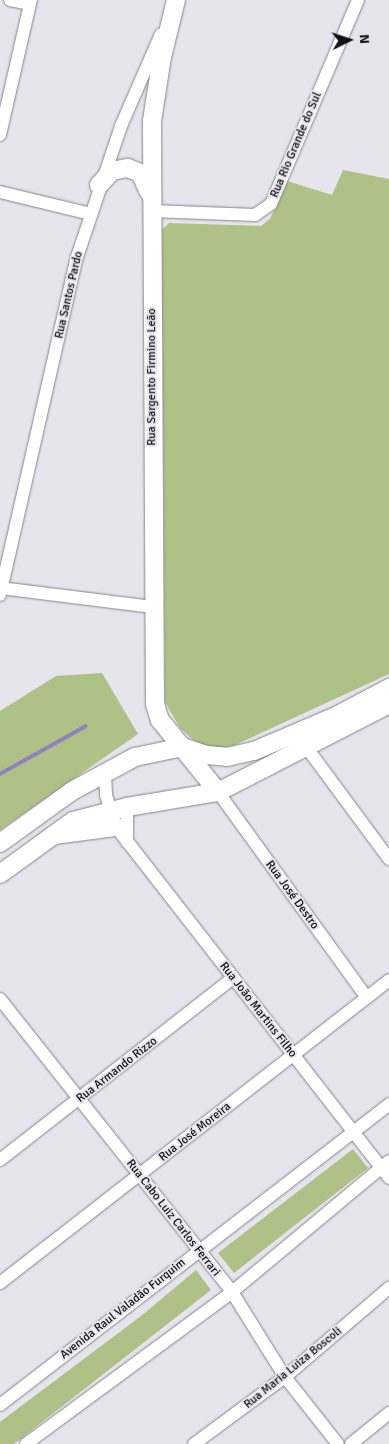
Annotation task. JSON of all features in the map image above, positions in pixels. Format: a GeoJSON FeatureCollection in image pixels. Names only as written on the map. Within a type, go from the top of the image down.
{"type":"FeatureCollection","features":[{"type":"Feature","properties":{"kind":"street"},"geometry":{"type":"LineString","coordinates":[[0,135],[30,2],[10,0]]}},
{"type":"Feature","properties":{"kind":"street","name":"Rua Rio Grande do Sul"},"geometry":{"type":"LineString","coordinates":[[150,203],[254,215],[271,204],[358,0]]}},
{"type":"Feature","properties":{"kind":"street","name":"Rua Sargento Firmino Leão"},"geometry":{"type":"LineString","coordinates":[[175,3],[152,121],[150,203],[155,704],[160,720],[218,792]]}},
{"type":"Feature","properties":{"kind":"street","name":"Rua Santos Pardo"},"geometry":{"type":"LineString","coordinates":[[0,590],[77,257],[99,185],[175,3]]}},
{"type":"Feature","properties":{"kind":"street"},"geometry":{"type":"LineString","coordinates":[[99,185],[112,171],[134,169],[146,180],[150,203]]}},
{"type":"Feature","properties":{"kind":"street"},"geometry":{"type":"LineString","coordinates":[[0,192],[91,214]]}},
{"type":"Feature","properties":{"kind":"street"},"geometry":{"type":"LineString","coordinates":[[0,590],[153,607]]}},
{"type":"Feature","properties":{"kind":"street"},"geometry":{"type":"LineString","coordinates":[[0,874],[73,820],[118,815],[218,792],[301,740],[388,695]]}},
{"type":"Feature","properties":{"kind":"street"},"geometry":{"type":"LineString","coordinates":[[0,843],[72,792],[106,775],[135,757],[183,747],[206,755],[227,757],[301,740]]}},
{"type":"Feature","properties":{"kind":"street"},"geometry":{"type":"LineString","coordinates":[[301,740],[389,859]]}},
{"type":"Feature","properties":{"kind":"street"},"geometry":{"type":"LineString","coordinates":[[106,775],[126,842]]}},
{"type":"Feature","properties":{"kind":"street","name":"Rua José Destro"},"geometry":{"type":"LineString","coordinates":[[218,792],[367,998]]}},
{"type":"Feature","properties":{"kind":"street","name":"Rua João Martins Filho"},"geometry":{"type":"LineString","coordinates":[[118,815],[126,842],[353,1132],[385,1164],[389,1178]]}},
{"type":"Feature","properties":{"kind":"street","name":"Rua Armando Rizzo"},"geometry":{"type":"LineString","coordinates":[[0,1160],[233,978]]}},
{"type":"Feature","properties":{"kind":"street","name":"Rua José Moreira"},"geometry":{"type":"LineString","coordinates":[[0,1283],[389,980]]}},
{"type":"Feature","properties":{"kind":"street","name":"Rua Cabo Luiz Carlos Ferrari"},"geometry":{"type":"LineString","coordinates":[[0,999],[4,1014],[80,1099],[232,1292],[285,1377],[338,1444]]}},
{"type":"Feature","properties":{"kind":"street","name":"Avenida Raul Valadão Furquim"},"geometry":{"type":"LineString","coordinates":[[0,1406],[389,1104]]}},
{"type":"Feature","properties":{"kind":"street"},"geometry":{"type":"LineString","coordinates":[[26,1444],[232,1292],[385,1164]]}},
{"type":"Feature","properties":{"kind":"street","name":"Rua Maria Luiza Boscoli"},"geometry":{"type":"LineString","coordinates":[[194,1444],[285,1377],[389,1288]]}},
{"type":"Feature","properties":{"kind":"street"},"geometry":{"type":"LineString","coordinates":[[351,1444],[389,1413]]}},
{"type":"Feature","properties":{"kind":"green space"},"geometry":{"type":"Polygon","coordinates":[[[343,170],[389,179],[389,674],[233,746],[204,750],[180,728],[165,702],[162,230],[169,223],[261,226],[270,219],[287,181],[332,195],[343,170]]]}},
{"type":"Feature","properties":{"kind":"green space"},"geometry":{"type":"Polygon","coordinates":[[[102,673],[138,734],[0,830],[0,711],[56,676],[102,673]]]}},
{"type":"Feature","properties":{"kind":"green space"},"geometry":{"type":"Polygon","coordinates":[[[353,1149],[368,1168],[234,1273],[218,1253],[353,1149]]]}},
{"type":"Feature","properties":{"kind":"green space"},"geometry":{"type":"Polygon","coordinates":[[[196,1270],[211,1290],[14,1444],[0,1444],[0,1422],[141,1316],[196,1270]]]}},
{"type":"Feature","properties":{"kind":"waterway"},"geometry":{"type":"LineString","coordinates":[[0,774],[86,726]]}}]}
